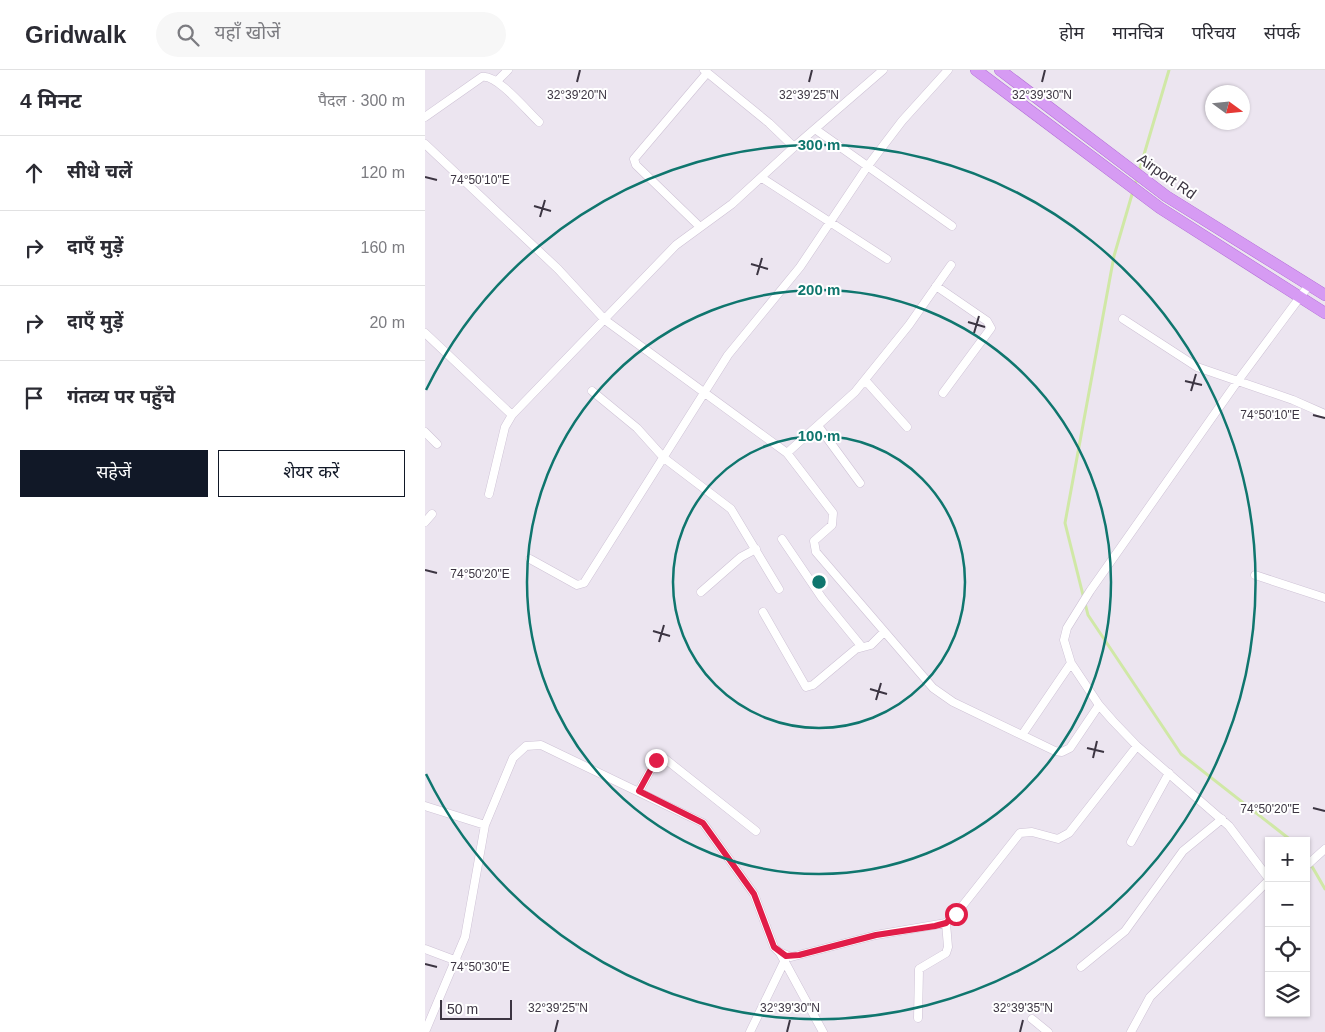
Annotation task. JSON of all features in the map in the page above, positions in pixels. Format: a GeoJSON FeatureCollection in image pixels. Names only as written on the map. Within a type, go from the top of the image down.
{"type":"FeatureCollection","features":[{"type":"Feature","properties":{"kind":"main road"},"geometry":{"type":"LineString","coordinates":[[976,70],[1160,208],[1325,313]]}},
{"type":"Feature","properties":{"kind":"main road","name":"Airport Rd"},"geometry":{"type":"LineString","coordinates":[[1000,70],[1166,196],[1325,295]]}},
{"type":"Feature","properties":{"kind":"street"},"geometry":{"type":"LineString","coordinates":[[497,81],[508,70]]}},
{"type":"Feature","properties":{"kind":"street"},"geometry":{"type":"LineString","coordinates":[[489,494],[505,427],[512,415],[605,320],[660,260],[699,226],[732,204],[763,178],[794,146],[883,70]]}},
{"type":"Feature","properties":{"kind":"street"},"geometry":{"type":"LineString","coordinates":[[530,559],[577,585],[584,584],[736,344],[800,267],[829,221],[867,167],[913,108],[947,70]]}},
{"type":"Feature","properties":{"kind":"street"},"geometry":{"type":"LineString","coordinates":[[699,226],[636,165],[634,159],[705,71],[794,146]]}},
{"type":"Feature","properties":{"kind":"street"},"geometry":{"type":"LineString","coordinates":[[425,118],[482,77],[491,77],[539,122]]}},
{"type":"Feature","properties":{"kind":"street"},"geometry":{"type":"LineString","coordinates":[[815,128],[952,226]]}},
{"type":"Feature","properties":{"kind":"street"},"geometry":{"type":"LineString","coordinates":[[425,144],[558,269],[605,320],[787,453],[833,513],[832,525],[815,541],[816,552],[924,679],[943,696],[1055,751],[1067,750],[1099,705]]}},
{"type":"Feature","properties":{"kind":"street"},"geometry":{"type":"LineString","coordinates":[[763,178],[887,259]]}},
{"type":"Feature","properties":{"kind":"street"},"geometry":{"type":"LineString","coordinates":[[787,453],[850,398],[909,325],[951,265]]}},
{"type":"Feature","properties":{"kind":"street"},"geometry":{"type":"LineString","coordinates":[[1265,874],[1222,819],[1137,746],[1099,705],[1071,663],[1064,640],[1071,620],[1090,591],[1237,382],[1309,285]]}},
{"type":"Feature","properties":{"kind":"street"},"geometry":{"type":"LineString","coordinates":[[936,286],[987,321],[991,328],[943,393]]}},
{"type":"Feature","properties":{"kind":"street"},"geometry":{"type":"LineString","coordinates":[[1123,319],[1197,367],[1293,400],[1325,414]]}},
{"type":"Feature","properties":{"kind":"street"},"geometry":{"type":"LineString","coordinates":[[425,332],[512,415]]}},
{"type":"Feature","properties":{"kind":"street"},"geometry":{"type":"LineString","coordinates":[[865,380],[907,428]]}},
{"type":"Feature","properties":{"kind":"street"},"geometry":{"type":"LineString","coordinates":[[592,391],[637,428],[664,458],[731,509],[779,589]]}},
{"type":"Feature","properties":{"kind":"street"},"geometry":{"type":"LineString","coordinates":[[819,427],[860,483]]}},
{"type":"Feature","properties":{"kind":"street"},"geometry":{"type":"LineString","coordinates":[[425,432],[437,444]]}},
{"type":"Feature","properties":{"kind":"street"},"geometry":{"type":"LineString","coordinates":[[425,522],[432,514]]}},
{"type":"Feature","properties":{"kind":"street"},"geometry":{"type":"LineString","coordinates":[[782,539],[822,598],[862,647]]}},
{"type":"Feature","properties":{"kind":"street"},"geometry":{"type":"LineString","coordinates":[[701,592],[741,557],[756,549]]}},
{"type":"Feature","properties":{"kind":"street"},"geometry":{"type":"LineString","coordinates":[[1255,575],[1325,598]]}},
{"type":"Feature","properties":{"kind":"street"},"geometry":{"type":"LineString","coordinates":[[763,612],[803,685],[806,687],[813,685],[856,649],[871,645],[884,632]]}},
{"type":"Feature","properties":{"kind":"street"},"geometry":{"type":"LineString","coordinates":[[1023,735],[1071,663]]}},
{"type":"Feature","properties":{"kind":"street"},"geometry":{"type":"LineString","coordinates":[[425,1032],[457,961],[465,937],[485,825],[513,758],[526,746],[541,745],[703,823],[754,894],[774,947],[779,952],[823,1032]]}},
{"type":"Feature","properties":{"kind":"street"},"geometry":{"type":"LineString","coordinates":[[779,952],[791,957],[876,935],[946,923],[956,914],[1020,833],[1032,832],[1058,839],[1069,833],[1137,746]]}},
{"type":"Feature","properties":{"kind":"street"},"geometry":{"type":"LineString","coordinates":[[639,791],[656,760],[664,758],[756,832]]}},
{"type":"Feature","properties":{"kind":"street"},"geometry":{"type":"LineString","coordinates":[[1131,842],[1169,773]]}},
{"type":"Feature","properties":{"kind":"street"},"geometry":{"type":"LineString","coordinates":[[425,806],[485,825]]}},
{"type":"Feature","properties":{"kind":"street"},"geometry":{"type":"LineString","coordinates":[[1081,967],[1125,931],[1183,851],[1222,819]]}},
{"type":"Feature","properties":{"kind":"street"},"geometry":{"type":"LineString","coordinates":[[1310,862],[1324,849]]}},
{"type":"Feature","properties":{"kind":"street"},"geometry":{"type":"LineString","coordinates":[[1131,1032],[1150,997],[1266,882]]}},
{"type":"Feature","properties":{"kind":"street"},"geometry":{"type":"LineString","coordinates":[[919,1018],[918,972],[923,964],[946,954],[948,947],[946,923]]}},
{"type":"Feature","properties":{"kind":"street"},"geometry":{"type":"LineString","coordinates":[[425,949],[457,961]]}},
{"type":"Feature","properties":{"kind":"street"},"geometry":{"type":"LineString","coordinates":[[750,1032],[784,962]]}},
{"type":"Feature","properties":{"kind":"street"},"geometry":{"type":"LineString","coordinates":[[1031,1019],[1048,1032]]}},
{"type":"Feature","properties":{"kind":"waterway"},"geometry":{"type":"LineString","coordinates":[[1135,185],[1169,70]]}},
{"type":"Feature","properties":{"kind":"waterway"},"geometry":{"type":"LineString","coordinates":[[1133,191],[1114,256],[1065,523],[1088,615],[1181,754],[1287,837]]}},
{"type":"Feature","properties":{"kind":"waterway"},"geometry":{"type":"LineString","coordinates":[[1310,863],[1325,889]]}},
{"type":"Feature","properties":{"kind":"route"},"geometry":{"type":"LineString","coordinates":[[656,760],[639,791],[695,817],[712,833],[754,894],[761,907],[774,947],[786,956],[791,957],[876,935],[935,926],[946,923],[956,914]]}}]}
